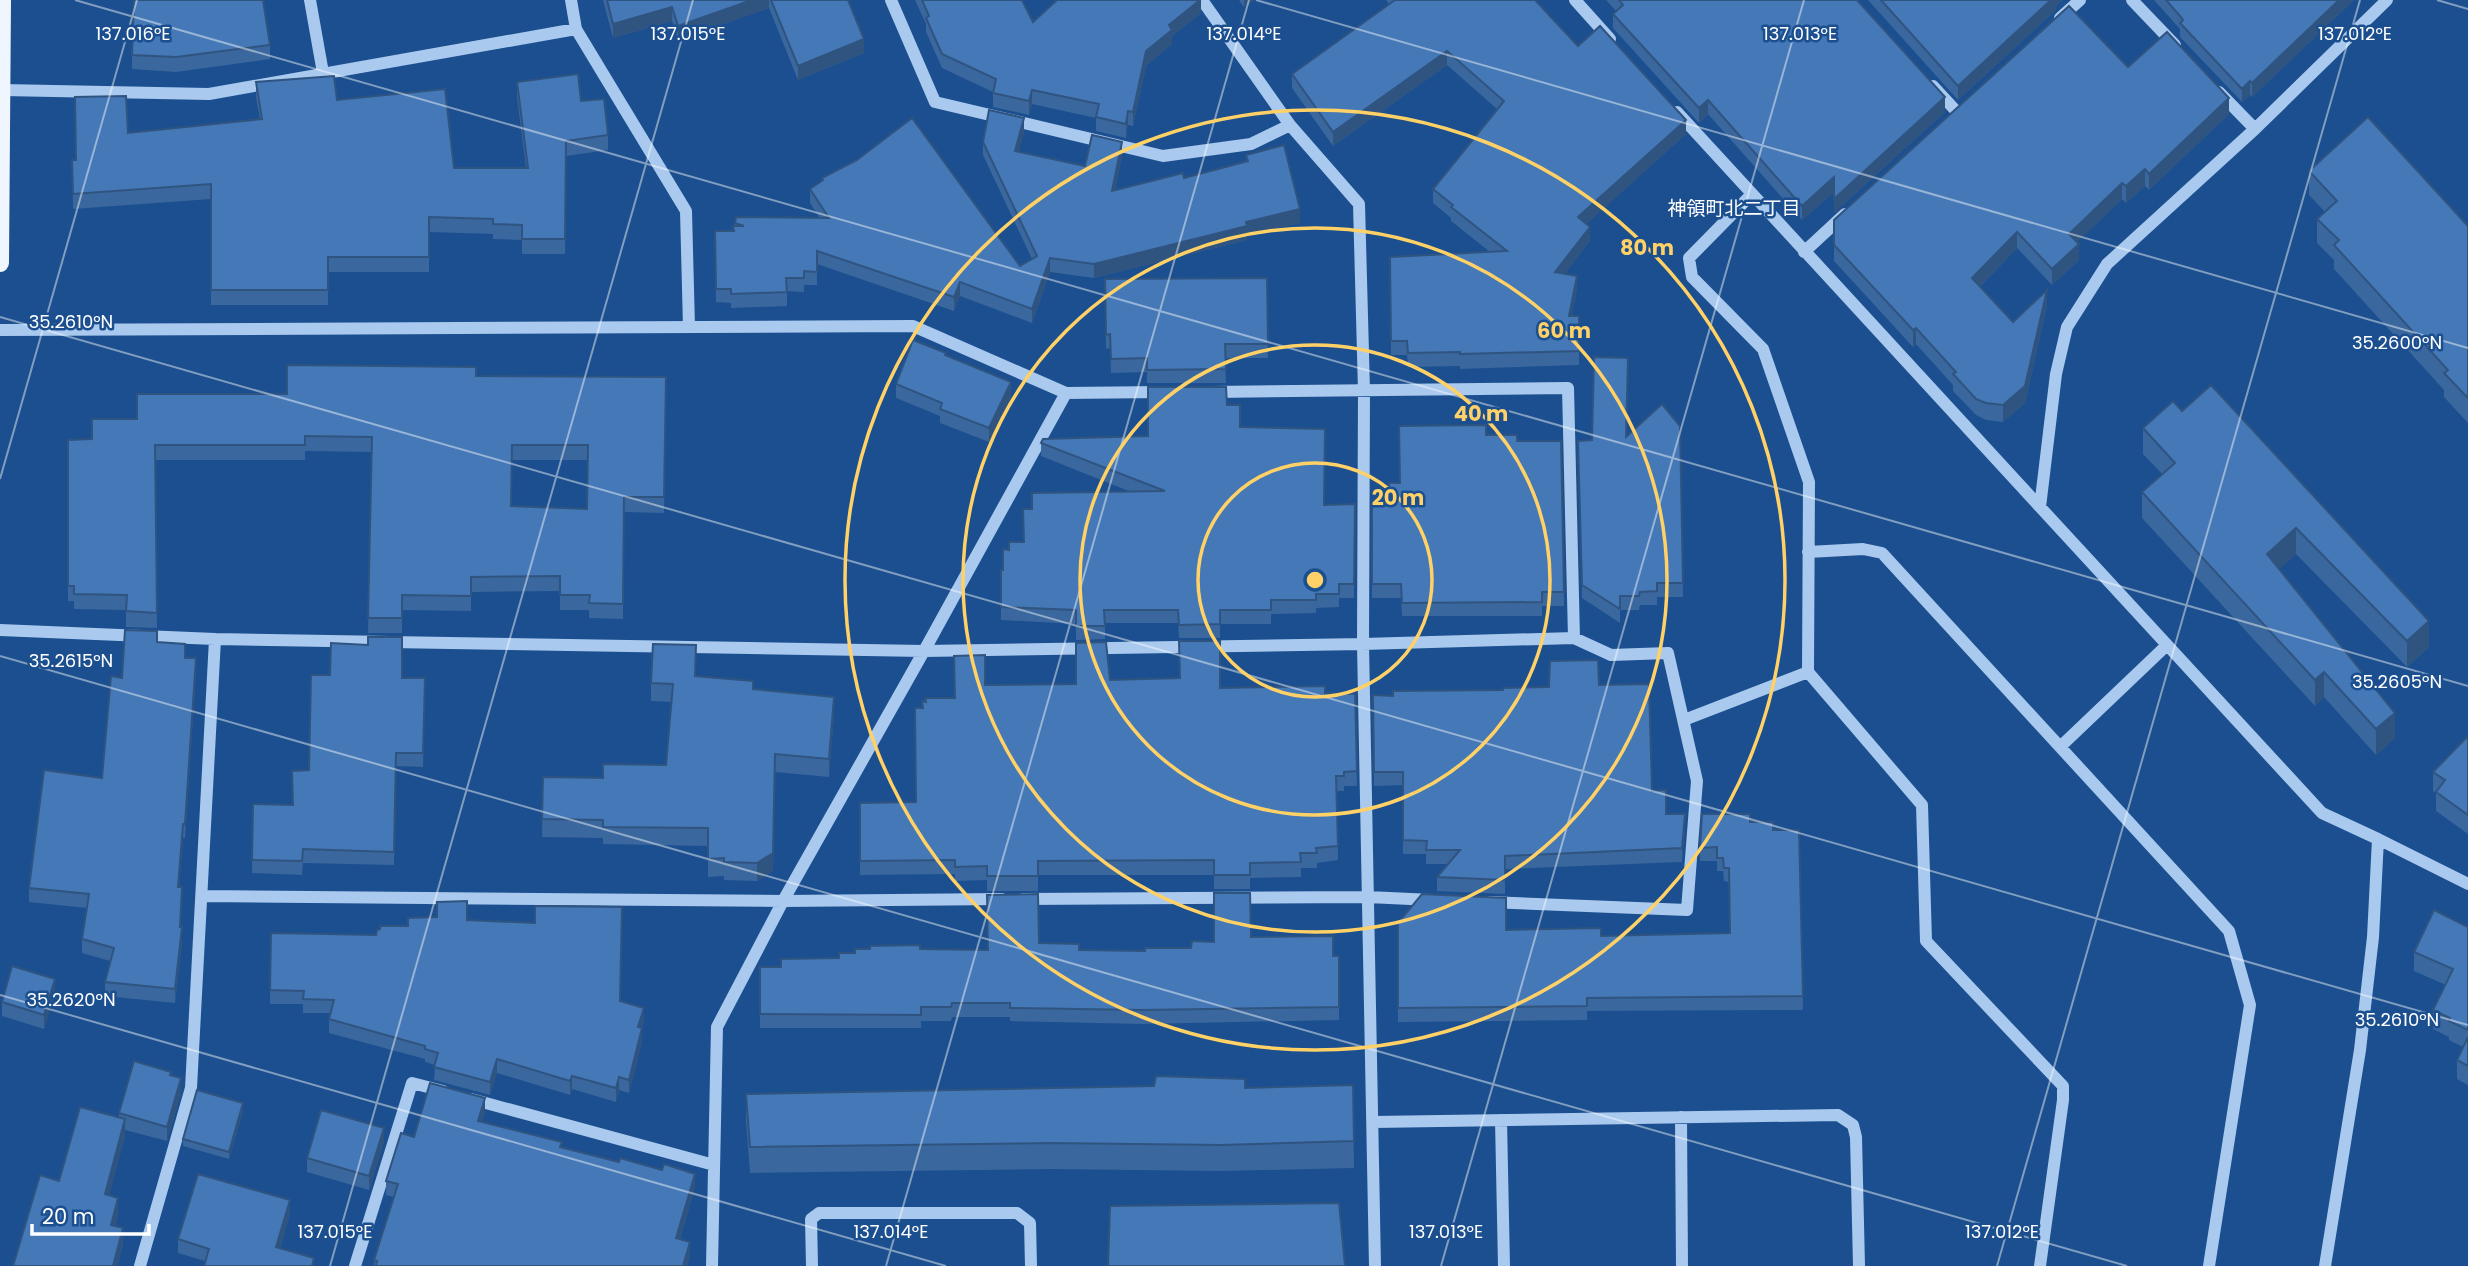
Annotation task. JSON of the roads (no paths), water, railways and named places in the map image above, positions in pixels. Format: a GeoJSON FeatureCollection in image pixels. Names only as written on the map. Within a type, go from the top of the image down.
{"type":"FeatureCollection","features":[{"type":"Feature","properties":{"kind":"main road"},"geometry":{"type":"LineString","coordinates":[[0,263],[2,0]]}},
{"type":"Feature","properties":{"kind":"street"},"geometry":{"type":"LineString","coordinates":[[310,0],[323,73]]}},
{"type":"Feature","properties":{"kind":"street"},"geometry":{"type":"LineString","coordinates":[[571,0],[576,29],[686,211],[689,327]]}},
{"type":"Feature","properties":{"kind":"street"},"geometry":{"type":"LineString","coordinates":[[891,0],[935,102],[1163,156],[1251,144],[1290,125]]}},
{"type":"Feature","properties":{"kind":"street"},"geometry":{"type":"LineString","coordinates":[[1202,0],[1290,125],[1359,204],[1364,391],[1363,644],[1375,1266]]}},
{"type":"Feature","properties":{"kind":"street"},"geometry":{"type":"LineString","coordinates":[[1575,0],[1622,51]]}},
{"type":"Feature","properties":{"kind":"street"},"geometry":{"type":"LineString","coordinates":[[2049,28],[2080,0]]}},
{"type":"Feature","properties":{"kind":"street"},"geometry":{"type":"LineString","coordinates":[[2132,0],[2180,50]]}},
{"type":"Feature","properties":{"kind":"street"},"geometry":{"type":"LineString","coordinates":[[2040,507],[2056,374],[2067,327],[2107,264],[2255,129],[2387,0]]}},
{"type":"Feature","properties":{"kind":"street"},"geometry":{"type":"LineString","coordinates":[[2,90],[209,94],[576,29]]}},
{"type":"Feature","properties":{"kind":"street"},"geometry":{"type":"LineString","coordinates":[[1920,71],[1957,112]]}},
{"type":"Feature","properties":{"kind":"street"},"geometry":{"type":"LineString","coordinates":[[2208,80],[2255,129]]}},
{"type":"Feature","properties":{"kind":"street"},"geometry":{"type":"LineString","coordinates":[[1668,102],[2322,813],[2468,884]]}},
{"type":"Feature","properties":{"kind":"street"},"geometry":{"type":"LineString","coordinates":[[1947,121],[1967,103]]}},
{"type":"Feature","properties":{"kind":"street"},"geometry":{"type":"LineString","coordinates":[[1752,194],[1689,258],[1692,277],[1763,349],[1809,482],[1808,672],[1922,805],[1926,941],[2063,1086],[2040,1266]]}},
{"type":"Feature","properties":{"kind":"street"},"geometry":{"type":"LineString","coordinates":[[1804,252],[1855,205]]}},
{"type":"Feature","properties":{"kind":"street"},"geometry":{"type":"LineString","coordinates":[[0,330],[913,326],[1066,393],[1174,392]]}},
{"type":"Feature","properties":{"kind":"street"},"geometry":{"type":"LineString","coordinates":[[1201,392],[1568,388],[1574,638]]}},
{"type":"Feature","properties":{"kind":"street"},"geometry":{"type":"LineString","coordinates":[[712,1266],[717,1027],[783,901],[1066,393]]}},
{"type":"Feature","properties":{"kind":"street"},"geometry":{"type":"LineString","coordinates":[[1808,552],[1863,549],[1882,553],[2229,931],[2250,1004],[2209,1266]]}},
{"type":"Feature","properties":{"kind":"street"},"geometry":{"type":"LineString","coordinates":[[0,630],[215,639],[924,651],[1574,638],[1611,655],[1668,653],[1697,781],[1687,910],[1479,902]]}},
{"type":"Feature","properties":{"kind":"street"},"geometry":{"type":"LineString","coordinates":[[140,1266],[191,1088],[215,639]]}},
{"type":"Feature","properties":{"kind":"street"},"geometry":{"type":"LineString","coordinates":[[2060,747],[2167,645]]}},
{"type":"Feature","properties":{"kind":"street"},"geometry":{"type":"LineString","coordinates":[[1685,720],[1808,672]]}},
{"type":"Feature","properties":{"kind":"street"},"geometry":{"type":"LineString","coordinates":[[2325,1266],[2360,1050],[2373,937],[2378,839]]}},
{"type":"Feature","properties":{"kind":"street"},"geometry":{"type":"LineString","coordinates":[[203,896],[783,901],[1368,897],[1451,901]]}},
{"type":"Feature","properties":{"kind":"street"},"geometry":{"type":"LineString","coordinates":[[355,1266],[412,1083],[714,1165]]}},
{"type":"Feature","properties":{"kind":"street"},"geometry":{"type":"LineString","coordinates":[[1373,1122],[1838,1115],[1853,1125],[1856,1138],[1859,1266]]}},
{"type":"Feature","properties":{"kind":"street"},"geometry":{"type":"LineString","coordinates":[[1681,1117],[1682,1266]]}},
{"type":"Feature","properties":{"kind":"street"},"geometry":{"type":"LineString","coordinates":[[1501,1120],[1504,1266]]}},
{"type":"Feature","properties":{"kind":"street"},"geometry":{"type":"LineString","coordinates":[[812,1266],[811,1219],[819,1213],[1017,1213],[1030,1223],[1031,1266]]}},
{"type":"Feature","properties":{"kind":"district","name":"神領町北二丁目"},"geometry":{"type":"Point","coordinates":[1734,208]}}]}
